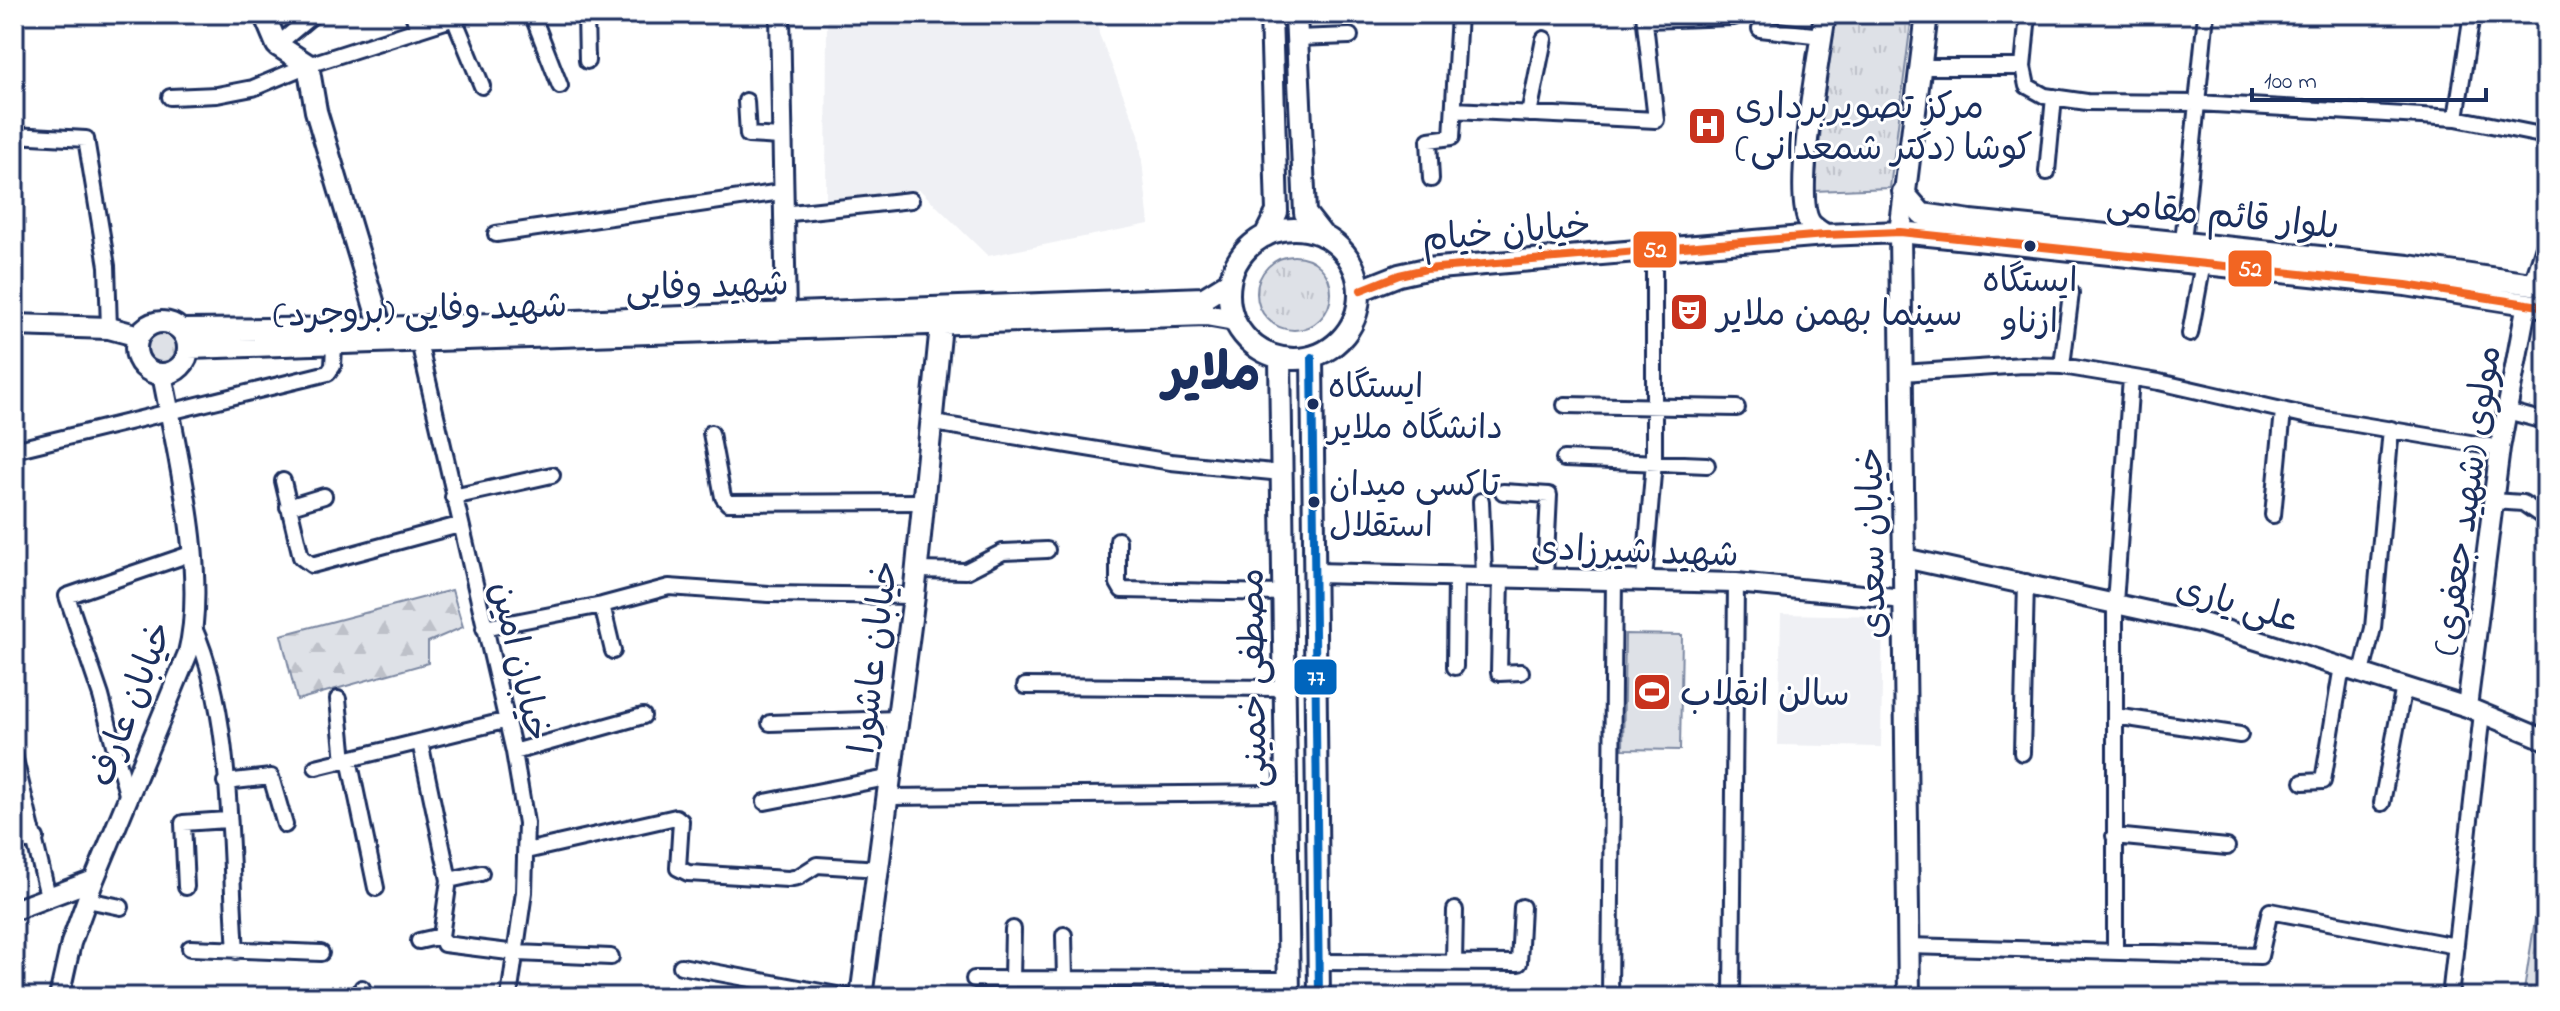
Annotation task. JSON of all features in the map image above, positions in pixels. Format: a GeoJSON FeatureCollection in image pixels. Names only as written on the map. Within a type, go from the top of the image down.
{"type":"FeatureCollection","features":[{"type":"Feature","properties":{"kind":"main road"},"geometry":{"type":"LineString","coordinates":[[264,14],[277,45],[308,65],[316,111],[381,328]]}},
{"type":"Feature","properties":{"kind":"main road"},"geometry":{"type":"LineString","coordinates":[[1271,14],[1277,212],[1265,236],[1239,258],[1230,282],[1229,302],[1234,320],[1255,346],[1280,358],[1312,357],[1329,349],[1344,336],[1354,320],[1361,290],[1348,258],[1323,236],[1305,213],[1296,14]]}},
{"type":"Feature","properties":{"kind":"main road"},"geometry":{"type":"LineString","coordinates":[[1825,14],[1805,162],[1804,202],[1809,222],[1825,235]]}},
{"type":"Feature","properties":{"kind":"main road","name":"خیابان سعدی"},"geometry":{"type":"LineString","coordinates":[[1909,997],[1900,232],[1927,14]]}},
{"type":"Feature","properties":{"kind":"main road","name":"بلوار قائم مقامی"},"geometry":{"type":"LineString","coordinates":[[1903,192],[1922,214],[2183,242],[2375,272],[2536,305]]}},
{"type":"Feature","properties":{"kind":"main road"},"geometry":{"type":"LineString","coordinates":[[1265,236],[1300,230],[1323,236]]}},
{"type":"Feature","properties":{"kind":"main road","name":"خیابان خیام"},"geometry":{"type":"LineString","coordinates":[[1361,290],[1399,275],[1426,269],[1654,252],[1825,235],[1900,232]]}},
{"type":"Feature","properties":{"kind":"main road","name":"بلوار قائم مقامی"},"geometry":{"type":"LineString","coordinates":[[1900,232],[2203,263],[2541,285]]}},
{"type":"Feature","properties":{"kind":"main road"},"geometry":{"type":"LineString","coordinates":[[1851,233],[1881,246],[1901,268]]}},
{"type":"Feature","properties":{"kind":"main road"},"geometry":{"type":"LineString","coordinates":[[2541,285],[2546,250]]}},
{"type":"Feature","properties":{"kind":"main road","name":"شهید وفایی"},"geometry":{"type":"LineString","coordinates":[[185,339],[381,328],[1204,298],[1230,282]]}},
{"type":"Feature","properties":{"kind":"main road"},"geometry":{"type":"LineString","coordinates":[[941,325],[1206,315],[1234,320]]}},
{"type":"Feature","properties":{"kind":"main road"},"geometry":{"type":"LineString","coordinates":[[155,323],[173,324],[185,339],[181,367],[162,374],[142,365],[136,349],[139,336],[155,323]]}},
{"type":"Feature","properties":{"kind":"main road"},"geometry":{"type":"LineString","coordinates":[[14,325],[109,328],[139,336]]}},
{"type":"Feature","properties":{"kind":"main road","name":"شهید وفایی (بروجرد)"},"geometry":{"type":"LineString","coordinates":[[185,339],[334,346],[941,325]]}},
{"type":"Feature","properties":{"kind":"main road","name":"خیابان عاشورا"},"geometry":{"type":"LineString","coordinates":[[861,997],[914,596],[934,423],[941,325]]}},
{"type":"Feature","properties":{"kind":"main road"},"geometry":{"type":"LineString","coordinates":[[1312,357],[1319,997]]}},
{"type":"Feature","properties":{"kind":"main road","name":"مصطفی خمینی"},"geometry":{"type":"LineString","coordinates":[[1280,358],[1289,989]]}},
{"type":"Feature","properties":{"kind":"street"},"geometry":{"type":"LineString","coordinates":[[277,45],[314,14]]}},
{"type":"Feature","properties":{"kind":"street"},"geometry":{"type":"LineString","coordinates":[[413,14],[418,30]]}},
{"type":"Feature","properties":{"kind":"street"},"geometry":{"type":"LineString","coordinates":[[532,14],[560,86]]}},
{"type":"Feature","properties":{"kind":"street"},"geometry":{"type":"LineString","coordinates":[[586,14],[587,61]]}},
{"type":"Feature","properties":{"kind":"street"},"geometry":{"type":"LineString","coordinates":[[780,14],[781,192],[786,315]]}},
{"type":"Feature","properties":{"kind":"street"},"geometry":{"type":"LineString","coordinates":[[1431,179],[1429,140],[1452,137],[1459,14]]}},
{"type":"Feature","properties":{"kind":"street"},"geometry":{"type":"LineString","coordinates":[[2028,14],[2023,67],[2027,86],[2054,97],[2087,102],[2197,103],[2456,118],[2546,136]]}},
{"type":"Feature","properties":{"kind":"street"},"geometry":{"type":"LineString","coordinates":[[2183,242],[2206,14]]}},
{"type":"Feature","properties":{"kind":"street"},"geometry":{"type":"LineString","coordinates":[[2456,118],[2472,14]]}},
{"type":"Feature","properties":{"kind":"street"},"geometry":{"type":"LineString","coordinates":[[170,97],[217,95],[253,88],[308,65],[461,16],[482,86]]}},
{"type":"Feature","properties":{"kind":"street"},"geometry":{"type":"LineString","coordinates":[[1454,110],[1656,120],[1644,17],[1734,17]]}},
{"type":"Feature","properties":{"kind":"street"},"geometry":{"type":"LineString","coordinates":[[1760,29],[1822,36]]}},
{"type":"Feature","properties":{"kind":"street"},"geometry":{"type":"LineString","coordinates":[[1297,38],[1350,36]]}},
{"type":"Feature","properties":{"kind":"street"},"geometry":{"type":"LineString","coordinates":[[1529,114],[1544,39]]}},
{"type":"Feature","properties":{"kind":"street"},"geometry":{"type":"LineString","coordinates":[[1919,67],[2023,67]]}},
{"type":"Feature","properties":{"kind":"street"},"geometry":{"type":"LineString","coordinates":[[2047,172],[2054,97]]}},
{"type":"Feature","properties":{"kind":"street"},"geometry":{"type":"LineString","coordinates":[[746,101],[748,135],[780,137]]}},
{"type":"Feature","properties":{"kind":"street"},"geometry":{"type":"LineString","coordinates":[[14,135],[86,139],[107,266],[109,328]]}},
{"type":"Feature","properties":{"kind":"street"},"geometry":{"type":"LineString","coordinates":[[496,234],[781,192]]}},
{"type":"Feature","properties":{"kind":"street"},"geometry":{"type":"LineString","coordinates":[[782,214],[911,200]]}},
{"type":"Feature","properties":{"kind":"street"},"geometry":{"type":"LineString","coordinates":[[1644,580],[1654,462],[1654,252]]}},
{"type":"Feature","properties":{"kind":"street"},"geometry":{"type":"LineString","coordinates":[[2190,334],[2203,263]]}},
{"type":"Feature","properties":{"kind":"street"},"geometry":{"type":"LineString","coordinates":[[2062,366],[2071,293]]}},
{"type":"Feature","properties":{"kind":"street","name":"مولوی (شهید جعفری)"},"geometry":{"type":"LineString","coordinates":[[2475,710],[2500,448],[2536,305]]}},
{"type":"Feature","properties":{"kind":"street","name":"خیابان امین"},"geometry":{"type":"LineString","coordinates":[[419,342],[504,721],[514,752],[526,823],[517,953],[509,997]]}},
{"type":"Feature","properties":{"kind":"street"},"geometry":{"type":"LineString","coordinates":[[14,450],[328,373],[333,366],[334,346]]}},
{"type":"Feature","properties":{"kind":"street"},"geometry":{"type":"LineString","coordinates":[[1902,373],[2023,365],[2062,366],[2283,411],[2500,448]]}},
{"type":"Feature","properties":{"kind":"street","name":"خیابان عارف"},"geometry":{"type":"LineString","coordinates":[[59,997],[71,943],[94,880],[184,664],[194,628],[190,554],[162,374]]}},
{"type":"Feature","properties":{"kind":"street"},"geometry":{"type":"LineString","coordinates":[[2115,950],[2115,603],[2131,378]]}},
{"type":"Feature","properties":{"kind":"street"},"geometry":{"type":"LineString","coordinates":[[1565,405],[1737,408]]}},
{"type":"Feature","properties":{"kind":"street"},"geometry":{"type":"LineString","coordinates":[[2273,515],[2283,411]]}},
{"type":"Feature","properties":{"kind":"street"},"geometry":{"type":"LineString","coordinates":[[2507,411],[2537,419]]}},
{"type":"Feature","properties":{"kind":"street"},"geometry":{"type":"LineString","coordinates":[[934,423],[1171,462],[1282,473]]}},
{"type":"Feature","properties":{"kind":"street"},"geometry":{"type":"LineString","coordinates":[[2362,673],[2373,628],[2391,429]]}},
{"type":"Feature","properties":{"kind":"street"},"geometry":{"type":"LineString","coordinates":[[711,433],[723,497],[728,503],[924,502]]}},
{"type":"Feature","properties":{"kind":"street"},"geometry":{"type":"LineString","coordinates":[[1564,459],[1707,465]]}},
{"type":"Feature","properties":{"kind":"street"},"geometry":{"type":"LineString","coordinates":[[453,497],[552,475]]}},
{"type":"Feature","properties":{"kind":"street"},"geometry":{"type":"LineString","coordinates":[[283,481],[301,557],[312,565],[459,525]]}},
{"type":"Feature","properties":{"kind":"street"},"geometry":{"type":"LineString","coordinates":[[1503,492],[1549,495],[1545,576]]}},
{"type":"Feature","properties":{"kind":"street"},"geometry":{"type":"LineString","coordinates":[[288,507],[324,496]]}},
{"type":"Feature","properties":{"kind":"street"},"geometry":{"type":"LineString","coordinates":[[1481,501],[1493,576],[1499,673],[1521,672]]}},
{"type":"Feature","properties":{"kind":"street"},"geometry":{"type":"LineString","coordinates":[[2493,501],[2523,503],[2546,519]]}},
{"type":"Feature","properties":{"kind":"street"},"geometry":{"type":"LineString","coordinates":[[1118,540],[1118,583],[1122,590],[1284,593]]}},
{"type":"Feature","properties":{"kind":"street"},"geometry":{"type":"LineString","coordinates":[[916,570],[966,571],[1003,552],[1047,550]]}},
{"type":"Feature","properties":{"kind":"street"},"geometry":{"type":"LineString","coordinates":[[128,798],[101,696],[67,596],[190,554]]}},
{"type":"Feature","properties":{"kind":"street","name":"علی یاری"},"geometry":{"type":"LineString","coordinates":[[1904,558],[2026,582],[2203,623],[2475,710],[2546,740]]}},
{"type":"Feature","properties":{"kind":"street","name":"شهید شیرزادی"},"geometry":{"type":"LineString","coordinates":[[1315,573],[1545,576],[1736,583],[1904,599]]}},
{"type":"Feature","properties":{"kind":"street"},"geometry":{"type":"LineString","coordinates":[[1455,667],[1456,575]]}},
{"type":"Feature","properties":{"kind":"street"},"geometry":{"type":"LineString","coordinates":[[1610,997],[1614,578]]}},
{"type":"Feature","properties":{"kind":"street"},"geometry":{"type":"LineString","coordinates":[[2022,753],[2026,582]]}},
{"type":"Feature","properties":{"kind":"street"},"geometry":{"type":"LineString","coordinates":[[1736,583],[1731,983],[1732,996],[1746,997]]}},
{"type":"Feature","properties":{"kind":"street"},"geometry":{"type":"LineString","coordinates":[[484,628],[602,605],[669,587],[769,594],[914,596]]}},
{"type":"Feature","properties":{"kind":"street"},"geometry":{"type":"LineString","coordinates":[[602,605],[613,651]]}},
{"type":"Feature","properties":{"kind":"street"},"geometry":{"type":"LineString","coordinates":[[194,628],[214,684],[225,782],[236,951]]}},
{"type":"Feature","properties":{"kind":"street"},"geometry":{"type":"LineString","coordinates":[[2303,782],[2323,781],[2342,666]]}},
{"type":"Feature","properties":{"kind":"street"},"geometry":{"type":"LineString","coordinates":[[1025,686],[1285,688]]}},
{"type":"Feature","properties":{"kind":"street"},"geometry":{"type":"LineString","coordinates":[[2382,803],[2404,686]]}},
{"type":"Feature","properties":{"kind":"street"},"geometry":{"type":"LineString","coordinates":[[338,699],[346,760],[376,888]]}},
{"type":"Feature","properties":{"kind":"street"},"geometry":{"type":"LineString","coordinates":[[2450,997],[2475,710]]}},
{"type":"Feature","properties":{"kind":"street"},"geometry":{"type":"LineString","coordinates":[[514,752],[643,716]]}},
{"type":"Feature","properties":{"kind":"street"},"geometry":{"type":"LineString","coordinates":[[2115,716],[2240,735]]}},
{"type":"Feature","properties":{"kind":"street"},"geometry":{"type":"LineString","coordinates":[[770,723],[898,719]]}},
{"type":"Feature","properties":{"kind":"street"},"geometry":{"type":"LineString","coordinates":[[316,767],[504,721]]}},
{"type":"Feature","properties":{"kind":"street"},"geometry":{"type":"LineString","coordinates":[[420,742],[449,880],[441,936],[450,947],[611,957]]}},
{"type":"Feature","properties":{"kind":"street"},"geometry":{"type":"LineString","coordinates":[[14,755],[48,896]]}},
{"type":"Feature","properties":{"kind":"street"},"geometry":{"type":"LineString","coordinates":[[225,782],[271,777],[285,825]]}},
{"type":"Feature","properties":{"kind":"street"},"geometry":{"type":"LineString","coordinates":[[765,802],[890,787],[1287,793]]}},
{"type":"Feature","properties":{"kind":"street"},"geometry":{"type":"LineString","coordinates":[[526,851],[676,817],[681,821],[678,868],[688,873],[788,879],[803,875],[817,865],[880,869]]}},
{"type":"Feature","properties":{"kind":"street"},"geometry":{"type":"LineString","coordinates":[[186,887],[183,823],[227,820]]}},
{"type":"Feature","properties":{"kind":"street"},"geometry":{"type":"LineString","coordinates":[[2114,836],[2227,847]]}},
{"type":"Feature","properties":{"kind":"street"},"geometry":{"type":"LineString","coordinates":[[14,844],[36,838]]}},
{"type":"Feature","properties":{"kind":"street"},"geometry":{"type":"LineString","coordinates":[[449,880],[481,873]]}},
{"type":"Feature","properties":{"kind":"street"},"geometry":{"type":"LineString","coordinates":[[14,910],[94,880]]}},
{"type":"Feature","properties":{"kind":"street"},"geometry":{"type":"LineString","coordinates":[[87,900],[121,907]]}},
{"type":"Feature","properties":{"kind":"street"},"geometry":{"type":"LineString","coordinates":[[1319,962],[1519,963],[1522,907]]}},
{"type":"Feature","properties":{"kind":"street"},"geometry":{"type":"LineString","coordinates":[[1454,963],[1455,910]]}},
{"type":"Feature","properties":{"kind":"street"},"geometry":{"type":"LineString","coordinates":[[1908,946],[2260,956],[2270,911],[2456,946]]}},
{"type":"Feature","properties":{"kind":"street"},"geometry":{"type":"LineString","coordinates":[[1012,979],[1013,929]]}},
{"type":"Feature","properties":{"kind":"street"},"geometry":{"type":"LineString","coordinates":[[1064,935],[1065,979]]}},
{"type":"Feature","properties":{"kind":"street"},"geometry":{"type":"LineString","coordinates":[[419,941],[441,936]]}},
{"type":"Feature","properties":{"kind":"street"},"geometry":{"type":"LineString","coordinates":[[190,948],[321,953]]}},
{"type":"Feature","properties":{"kind":"street"},"geometry":{"type":"LineString","coordinates":[[681,966],[848,997]]}},
{"type":"Feature","properties":{"kind":"street"},"geometry":{"type":"LineString","coordinates":[[974,979],[1065,979],[1289,989]]}},
{"type":"Feature","properties":{"kind":"shaded area"},"geometry":{"type":"Polygon","coordinates":[[[827,14],[1097,14],[1099,34],[1139,134],[1149,224],[988,256],[920,190],[826,201],[827,14]]]}},
{"type":"Feature","properties":{"kind":"shaded area"},"geometry":{"type":"Polygon","coordinates":[[[1781,614],[1883,616],[1881,747],[1778,745],[1781,614]]]}},
{"type":"Feature","properties":{"kind":"green space"},"geometry":{"type":"Polygon","coordinates":[[[1834,14],[1912,14],[1890,188],[1814,191],[1834,14]]]}},
{"type":"Feature","properties":{"kind":"green space"},"geometry":{"type":"Polygon","coordinates":[[[1294,256],[1308,259],[1320,267],[1328,279],[1331,293],[1328,307],[1320,319],[1308,327],[1294,330],[1280,327],[1268,319],[1260,307],[1257,293],[1260,279],[1268,267],[1280,259],[1294,256]]]}},
{"type":"Feature","properties":{"kind":"green space"},"geometry":{"type":"Polygon","coordinates":[[[163,333],[173,338],[178,348],[173,358],[163,363],[153,358],[148,348],[153,338],[163,333]]]}},
{"type":"Feature","properties":{"kind":"green space"},"geometry":{"type":"Polygon","coordinates":[[[452,590],[463,627],[428,642],[428,663],[297,700],[281,635],[452,590]]]}},
{"type":"Feature","properties":{"kind":"green space","name":"سالن انقلاب"},"geometry":{"type":"Polygon","coordinates":[[[1625,634],[1682,635],[1680,750],[1623,749],[1625,634]]]}},
{"type":"Feature","properties":{"kind":"green space"},"geometry":{"type":"Polygon","coordinates":[[[2546,849],[2546,997],[2523,997],[2546,849]]]}},
{"type":"Feature","properties":{"kind":"transit line","name":"52"},"geometry":{"type":"LineString","coordinates":[[1361,290],[1399,275],[1426,269],[1825,235],[1900,232],[2406,285],[2546,307]]}},
{"type":"Feature","properties":{"kind":"transit line","name":"77"},"geometry":{"type":"LineString","coordinates":[[1312,357],[1319,997]]}},
{"type":"Feature","properties":{"kind":"place","name":"مرکز تصویربرداری کوشا (دکتر شمعدانی)"},"geometry":{"type":"Point","coordinates":[1707,126]}},
{"type":"Feature","properties":{"kind":"place","name":"ایستگاه ازناو"},"geometry":{"type":"Point","coordinates":[2030,246]}},
{"type":"Feature","properties":{"kind":"place","name":"سینما بهمن ملایر"},"geometry":{"type":"Point","coordinates":[1689,312]}},
{"type":"Feature","properties":{"kind":"place","name":"ایستگاه دانشگاه ملایر"},"geometry":{"type":"Point","coordinates":[1313,404]}},
{"type":"Feature","properties":{"kind":"place","name":"تاکسی میدان استقلال"},"geometry":{"type":"Point","coordinates":[1314,502]}},
{"type":"Feature","properties":{"kind":"place","name":"سالن انقلاب"},"geometry":{"type":"Point","coordinates":[1652,692]}},
{"type":"Feature","properties":{"kind":"district","name":"ملایر"},"geometry":{"type":"Point","coordinates":[1212,371]}}]}
